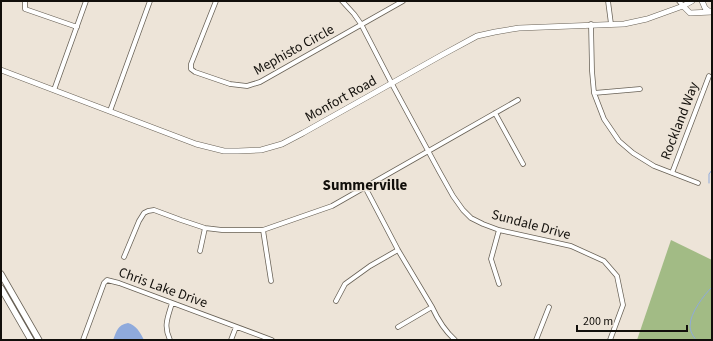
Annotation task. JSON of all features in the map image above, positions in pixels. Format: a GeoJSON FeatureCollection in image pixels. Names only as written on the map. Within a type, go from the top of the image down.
{"type":"FeatureCollection","features":[{"type":"Feature","properties":{"kind":"main road"},"geometry":{"type":"LineString","coordinates":[[1,274],[38,340]]}},
{"type":"Feature","properties":{"kind":"main road"},"geometry":{"type":"LineString","coordinates":[[1,288],[30,340]]}},
{"type":"Feature","properties":{"kind":"street"},"geometry":{"type":"LineString","coordinates":[[25,1],[25,9],[77,27]]}},
{"type":"Feature","properties":{"kind":"street"},"geometry":{"type":"LineString","coordinates":[[54,90],[86,1]]}},
{"type":"Feature","properties":{"kind":"street"},"geometry":{"type":"LineString","coordinates":[[110,111],[150,1]]}},
{"type":"Feature","properties":{"kind":"street","name":"Mephisto Circle"},"geometry":{"type":"LineString","coordinates":[[216,1],[191,64],[191,69],[195,72],[230,84],[247,86],[260,82],[403,1]]}},
{"type":"Feature","properties":{"kind":"street","name":"Sundale Drive"},"geometry":{"type":"LineString","coordinates":[[342,1],[362,24],[428,151],[453,196],[463,210],[472,218],[499,230],[571,246],[604,261],[617,276],[623,305],[610,340]]}},
{"type":"Feature","properties":{"kind":"street"},"geometry":{"type":"LineString","coordinates":[[608,1],[611,24]]}},
{"type":"Feature","properties":{"kind":"street"},"geometry":{"type":"LineString","coordinates":[[679,1],[690,13],[711,12]]}},
{"type":"Feature","properties":{"kind":"street","name":"Monfort Road"},"geometry":{"type":"LineString","coordinates":[[1,70],[207,147],[238,151],[261,150],[282,144],[478,36],[519,28],[591,24],[624,24],[647,19],[692,1]]}},
{"type":"Feature","properties":{"kind":"street"},"geometry":{"type":"LineString","coordinates":[[702,1],[704,8],[711,12]]}},
{"type":"Feature","properties":{"kind":"street"},"geometry":{"type":"LineString","coordinates":[[591,24],[594,93],[604,119],[619,141],[633,153],[654,166],[698,183]]}},
{"type":"Feature","properties":{"kind":"street","name":"Rockland Way"},"geometry":{"type":"LineString","coordinates":[[672,173],[708,76]]}},
{"type":"Feature","properties":{"kind":"street"},"geometry":{"type":"LineString","coordinates":[[594,93],[640,89]]}},
{"type":"Feature","properties":{"kind":"street"},"geometry":{"type":"LineString","coordinates":[[124,257],[139,221],[148,210],[154,210],[205,228],[222,230],[263,230],[332,206],[518,100]]}},
{"type":"Feature","properties":{"kind":"street"},"geometry":{"type":"LineString","coordinates":[[495,114],[523,164]]}},
{"type":"Feature","properties":{"kind":"street"},"geometry":{"type":"LineString","coordinates":[[365,187],[398,250],[437,317],[444,328],[455,340]]}},
{"type":"Feature","properties":{"kind":"street"},"geometry":{"type":"LineString","coordinates":[[200,251],[205,228]]}},
{"type":"Feature","properties":{"kind":"street"},"geometry":{"type":"LineString","coordinates":[[263,230],[271,281]]}},
{"type":"Feature","properties":{"kind":"street"},"geometry":{"type":"LineString","coordinates":[[499,230],[491,259],[499,284]]}},
{"type":"Feature","properties":{"kind":"street"},"geometry":{"type":"LineString","coordinates":[[336,300],[345,284],[370,266],[398,250]]}},
{"type":"Feature","properties":{"kind":"street","name":"Chris Lake Drive"},"geometry":{"type":"LineString","coordinates":[[83,340],[104,283],[107,280],[272,340]]}},
{"type":"Feature","properties":{"kind":"street"},"geometry":{"type":"LineString","coordinates":[[170,340],[167,335],[166,328],[172,303]]}},
{"type":"Feature","properties":{"kind":"street"},"geometry":{"type":"LineString","coordinates":[[398,327],[432,307]]}},
{"type":"Feature","properties":{"kind":"street"},"geometry":{"type":"LineString","coordinates":[[536,340],[549,307]]}},
{"type":"Feature","properties":{"kind":"street"},"geometry":{"type":"LineString","coordinates":[[231,340],[236,327]]}},
{"type":"Feature","properties":{"kind":"green space"},"geometry":{"type":"Polygon","coordinates":[[[671,240],[712,260],[712,340],[637,340],[671,240]]]}},
{"type":"Feature","properties":{"kind":"water"},"geometry":{"type":"Polygon","coordinates":[[[128,323],[136,327],[144,340],[113,340],[119,327],[128,323]]]}},
{"type":"Feature","properties":{"kind":"waterway"},"geometry":{"type":"LineString","coordinates":[[709,183],[709,174],[712,170]]}},
{"type":"Feature","properties":{"kind":"waterway"},"geometry":{"type":"LineString","coordinates":[[696,340],[690,326],[692,316],[698,305],[712,287]]}},
{"type":"Feature","properties":{"kind":"district","name":"Summerville"},"geometry":{"type":"Point","coordinates":[365,185]}}]}
